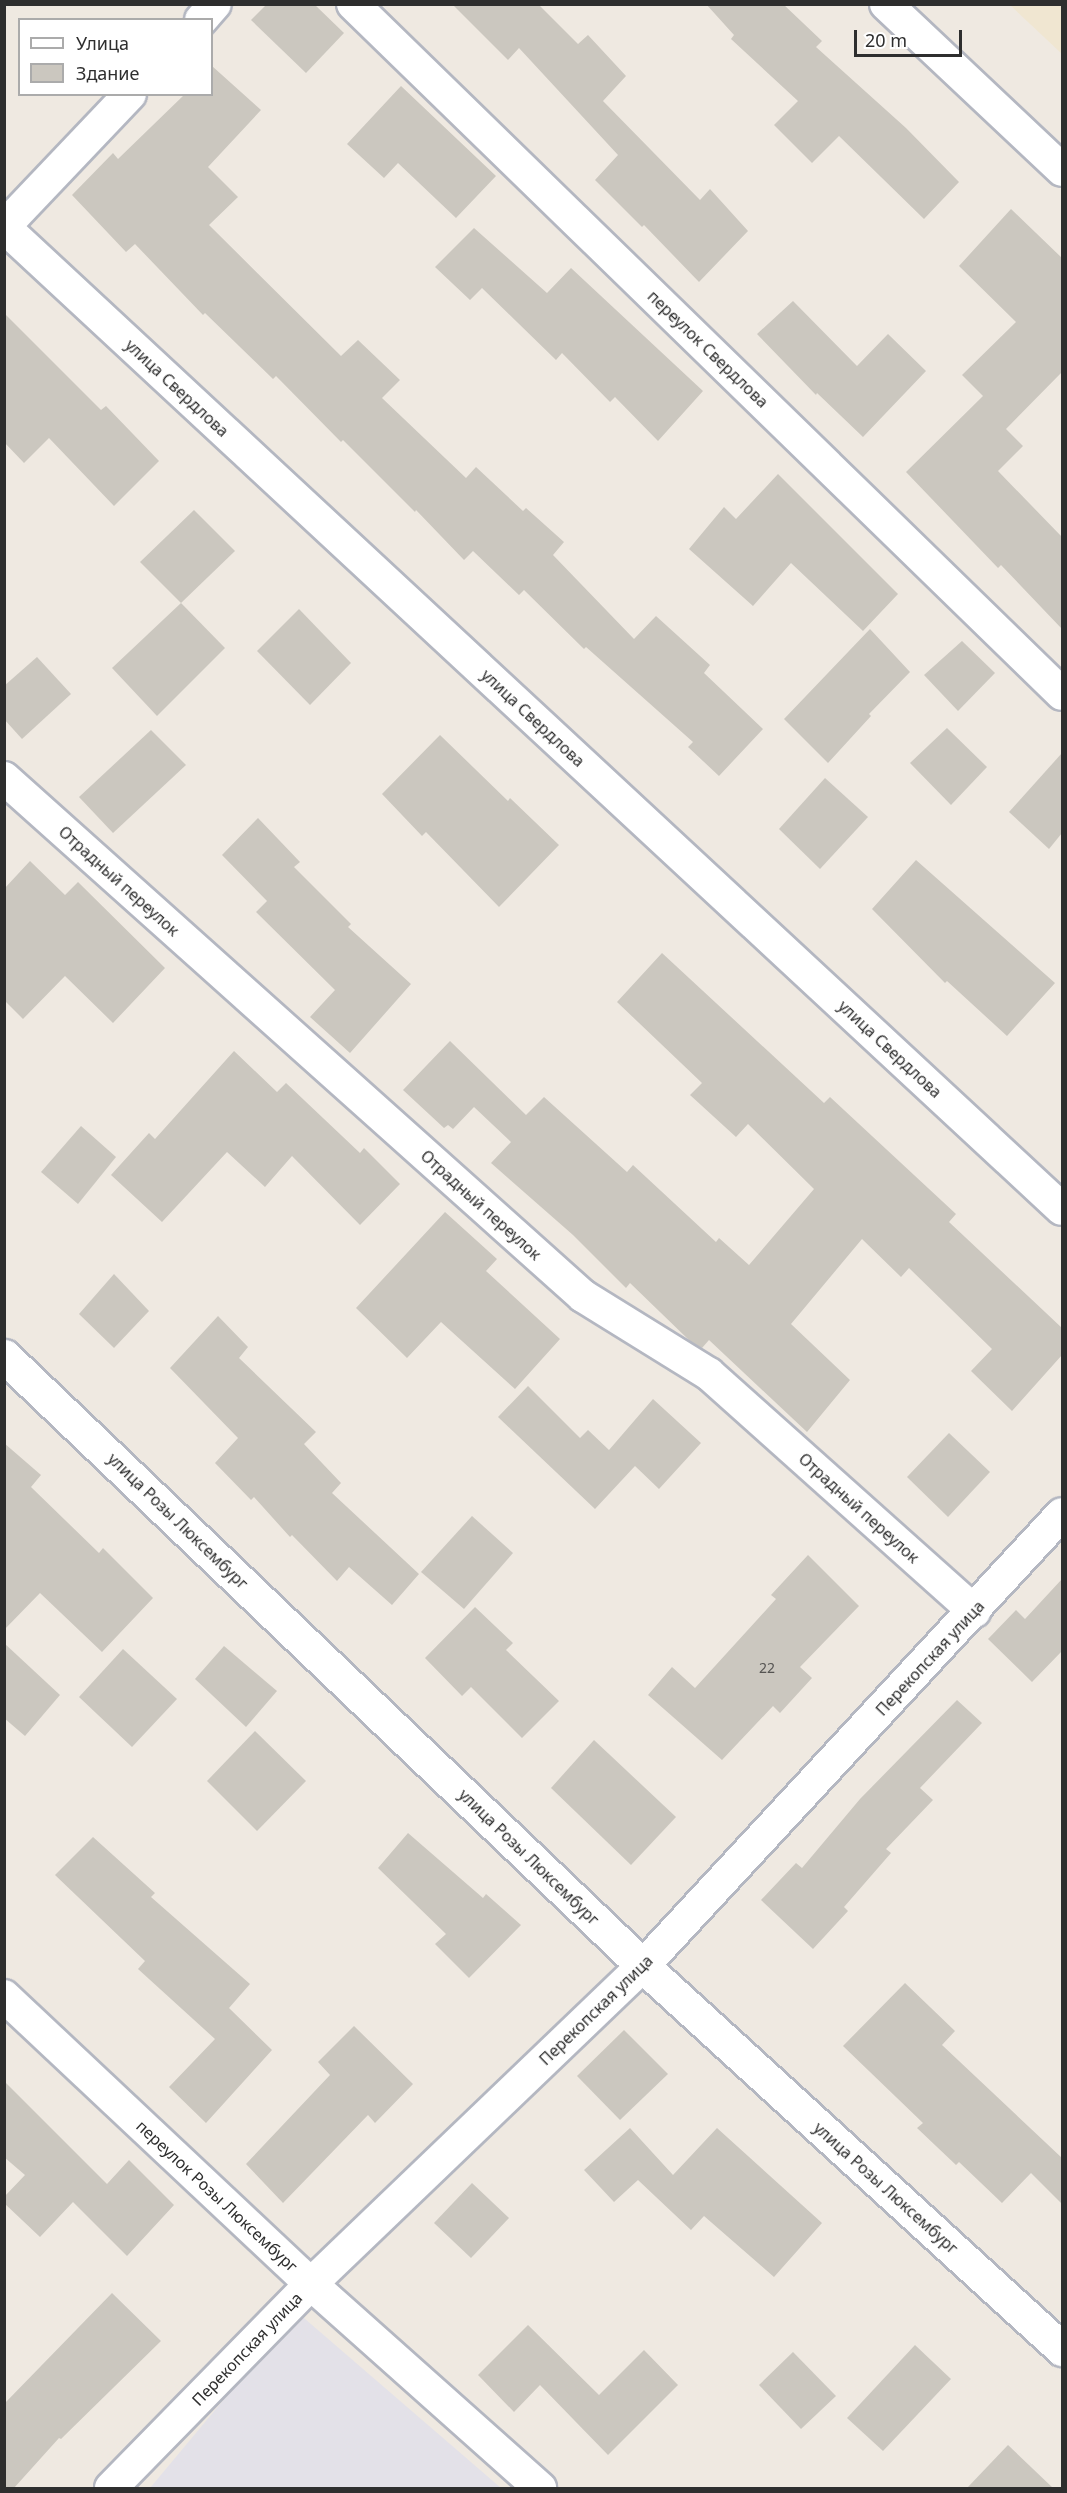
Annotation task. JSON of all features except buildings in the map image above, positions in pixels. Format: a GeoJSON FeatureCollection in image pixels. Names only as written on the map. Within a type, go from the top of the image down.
{"type":"FeatureCollection","features":[{"type":"Feature","properties":{"kind":"main road","name":"улица Розы Люксембург"},"geometry":{"type":"LineString","coordinates":[[4,1356],[643,1966],[1062,2349]]}},
{"type":"Feature","properties":{"kind":"street"},"geometry":{"type":"LineString","coordinates":[[203,18],[215,4]]}},
{"type":"Feature","properties":{"kind":"street","name":"переулок Свердлова"},"geometry":{"type":"LineString","coordinates":[[353,4],[1062,694]]}},
{"type":"Feature","properties":{"kind":"street"},"geometry":{"type":"LineString","coordinates":[[900,9],[1062,170]]}},
{"type":"Feature","properties":{"kind":"street"},"geometry":{"type":"LineString","coordinates":[[4,227],[128,96]]}},
{"type":"Feature","properties":{"kind":"street","name":"улица Свердлова"},"geometry":{"type":"LineString","coordinates":[[4,227],[1062,1209]]}},
{"type":"Feature","properties":{"kind":"street","name":"Отрадный переулок"},"geometry":{"type":"LineString","coordinates":[[4,778],[583,1296],[710,1374],[974,1611]]}},
{"type":"Feature","properties":{"kind":"street","name":"Перекопская улица"},"geometry":{"type":"LineString","coordinates":[[111,2488],[311,2284],[643,1966],[1062,1514]]}},
{"type":"Feature","properties":{"kind":"street","name":"переулок Розы Люксембург"},"geometry":{"type":"LineString","coordinates":[[4,1996],[311,2284],[540,2488]]}},
{"type":"Feature","properties":{"kind":"shaded area"},"geometry":{"type":"Polygon","coordinates":[[[1010,5],[1062,5],[1062,54],[1010,5]]]}},
{"type":"Feature","properties":{"kind":"shaded area"},"geometry":{"type":"Polygon","coordinates":[[[297,2312],[501,2488],[150,2488],[297,2312]]]}}]}
